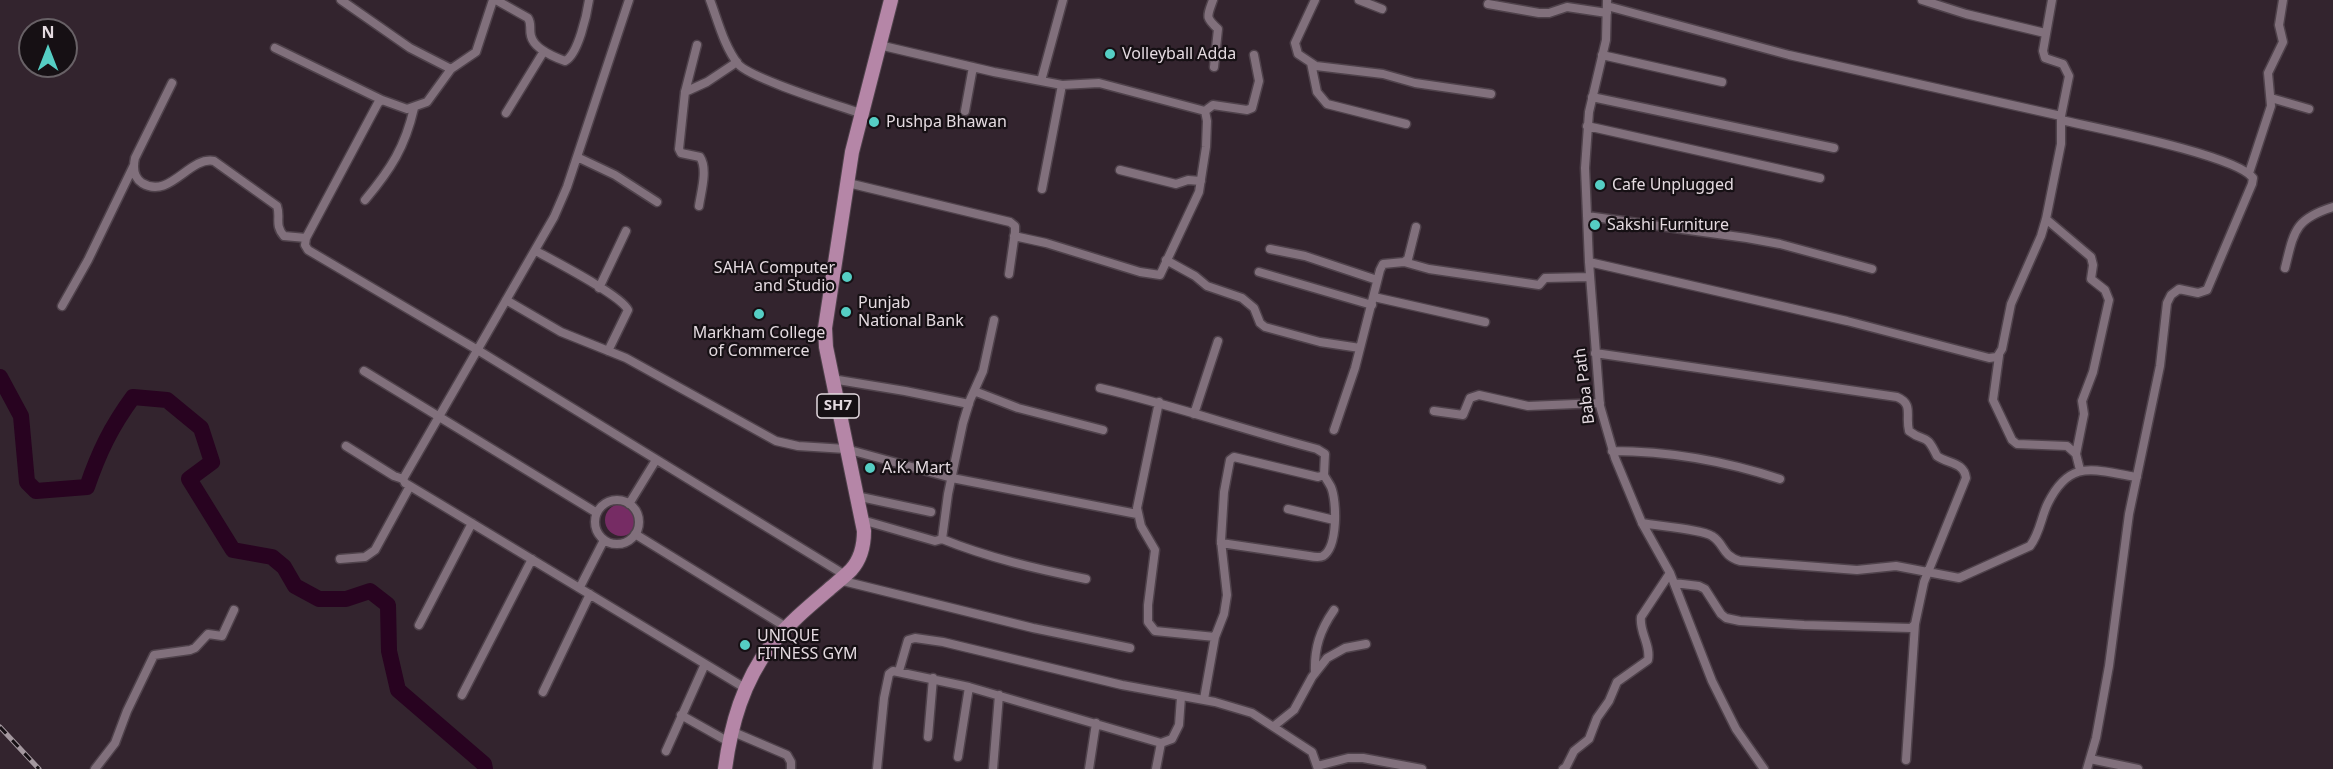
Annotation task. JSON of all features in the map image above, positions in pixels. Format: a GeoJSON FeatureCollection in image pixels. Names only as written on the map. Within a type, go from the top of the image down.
{"type":"FeatureCollection","features":[{"type":"Feature","properties":{"kind":"main road","name":"SH7"},"geometry":{"type":"LineString","coordinates":[[725,769],[730,737],[745,688],[769,648],[786,627],[852,569],[864,545],[864,531],[832,379],[825,328],[852,152],[891,0]]}},
{"type":"Feature","properties":{"kind":"street"},"geometry":{"type":"LineString","coordinates":[[341,0],[410,48],[451,69]]}},
{"type":"Feature","properties":{"kind":"street"},"geometry":{"type":"LineString","coordinates":[[275,48],[382,100],[407,109],[414,108],[427,102],[451,69],[476,52],[495,0],[528,18],[531,39],[544,51],[554,57],[568,60],[583,28],[589,0]]}},
{"type":"Feature","properties":{"kind":"street"},"geometry":{"type":"LineString","coordinates":[[403,478],[476,349],[536,251],[567,187],[629,0]]}},
{"type":"Feature","properties":{"kind":"street"},"geometry":{"type":"LineString","coordinates":[[710,0],[725,40],[737,62],[756,75],[863,114]]}},
{"type":"Feature","properties":{"kind":"street"},"geometry":{"type":"LineString","coordinates":[[1041,81],[1063,0]]}},
{"type":"Feature","properties":{"kind":"street"},"geometry":{"type":"LineString","coordinates":[[1213,0],[1208,16],[1210,22],[1218,29],[1214,67]]}},
{"type":"Feature","properties":{"kind":"street"},"geometry":{"type":"LineString","coordinates":[[1316,0],[1295,43],[1298,54],[1316,66],[1383,74],[1415,83],[1491,94]]}},
{"type":"Feature","properties":{"kind":"street"},"geometry":{"type":"LineString","coordinates":[[1359,0],[1382,9]]}},
{"type":"Feature","properties":{"kind":"street"},"geometry":{"type":"LineString","coordinates":[[1922,0],[1966,14],[2045,33]]}},
{"type":"Feature","properties":{"kind":"street"},"geometry":{"type":"LineString","coordinates":[[2052,0],[2043,51],[2045,58],[2063,64],[2068,76],[2061,118],[2061,144],[2041,236],[2011,304],[1999,356],[1993,400],[2012,440],[2017,444],[2067,446],[2076,454]]}},
{"type":"Feature","properties":{"kind":"street"},"geometry":{"type":"LineString","coordinates":[[2249,173],[2268,118],[2271,98],[2268,73],[2282,46],[2280,18],[2283,0]]}},
{"type":"Feature","properties":{"kind":"street"},"geometry":{"type":"LineString","coordinates":[[1488,4],[1539,13],[1548,13],[1567,7],[1607,6],[1789,55],[2178,147],[2249,173],[2253,178],[2207,290],[2198,293],[2179,289],[2171,295],[2167,303],[2160,366],[2129,514],[2109,666],[2096,738],[2086,769]]}},
{"type":"Feature","properties":{"kind":"street","name":"Baba Path"},"geometry":{"type":"LineString","coordinates":[[1607,6],[1606,40],[1587,126],[1585,168],[1589,262],[1600,403],[1612,450],[1642,524],[1670,573],[1712,681],[1737,729],[1764,769]]}},
{"type":"Feature","properties":{"kind":"street"},"geometry":{"type":"LineString","coordinates":[[696,45],[692,72],[685,92],[679,149],[681,153],[700,157],[702,161],[704,168],[699,206]]}},
{"type":"Feature","properties":{"kind":"street"},"geometry":{"type":"LineString","coordinates":[[879,45],[1062,85],[1099,83],[1205,111]]}},
{"type":"Feature","properties":{"kind":"street"},"geometry":{"type":"LineString","coordinates":[[506,113],[544,51]]}},
{"type":"Feature","properties":{"kind":"street"},"geometry":{"type":"LineString","coordinates":[[1205,111],[1213,105],[1247,110],[1252,108],[1259,81],[1254,55]]}},
{"type":"Feature","properties":{"kind":"street"},"geometry":{"type":"LineString","coordinates":[[1602,55],[1722,82]]}},
{"type":"Feature","properties":{"kind":"street"},"geometry":{"type":"LineString","coordinates":[[685,92],[707,82],[737,62]]}},
{"type":"Feature","properties":{"kind":"street"},"geometry":{"type":"LineString","coordinates":[[1311,63],[1317,92],[1327,104],[1406,124]]}},
{"type":"Feature","properties":{"kind":"street"},"geometry":{"type":"LineString","coordinates":[[965,111],[973,67]]}},
{"type":"Feature","properties":{"kind":"street"},"geometry":{"type":"LineString","coordinates":[[62,306],[88,260],[134,165],[141,144],[172,83]]}},
{"type":"Feature","properties":{"kind":"street"},"geometry":{"type":"LineString","coordinates":[[1042,189],[1062,85]]}},
{"type":"Feature","properties":{"kind":"street"},"geometry":{"type":"LineString","coordinates":[[1592,97],[1834,148]]}},
{"type":"Feature","properties":{"kind":"street"},"geometry":{"type":"LineString","coordinates":[[2271,98],[2309,109]]}},
{"type":"Feature","properties":{"kind":"street"},"geometry":{"type":"LineString","coordinates":[[382,100],[371,115],[306,238],[305,245],[308,250],[476,349],[842,578],[1033,628],[1130,648]]}},
{"type":"Feature","properties":{"kind":"street"},"geometry":{"type":"LineString","coordinates":[[365,200],[389,171],[404,143],[414,108]]}},
{"type":"Feature","properties":{"kind":"street"},"geometry":{"type":"LineString","coordinates":[[1014,236],[1158,275],[1197,197],[1201,181],[1207,121],[1205,111]]}},
{"type":"Feature","properties":{"kind":"street"},"geometry":{"type":"LineString","coordinates":[[1587,126],[1820,178]]}},
{"type":"Feature","properties":{"kind":"street"},"geometry":{"type":"LineString","coordinates":[[577,157],[615,175],[657,202]]}},
{"type":"Feature","properties":{"kind":"street"},"geometry":{"type":"LineString","coordinates":[[134,165],[136,178],[154,187],[177,178],[204,161],[214,161],[278,206],[277,224],[284,236],[306,238]]}},
{"type":"Feature","properties":{"kind":"street"},"geometry":{"type":"LineString","coordinates":[[1120,170],[1176,184],[1188,180],[1201,181]]}},
{"type":"Feature","properties":{"kind":"street"},"geometry":{"type":"LineString","coordinates":[[848,183],[1010,222],[1015,226],[1010,274]]}},
{"type":"Feature","properties":{"kind":"street"},"geometry":{"type":"LineString","coordinates":[[2285,268],[2292,240],[2303,220],[2312,214],[2333,207]]}},
{"type":"Feature","properties":{"kind":"street"},"geometry":{"type":"LineString","coordinates":[[1587,216],[1780,244],[1872,269]]}},
{"type":"Feature","properties":{"kind":"street"},"geometry":{"type":"LineString","coordinates":[[2046,219],[2091,257],[2093,265],[2091,279],[2105,290],[2109,300],[2093,372],[2083,397],[2084,414],[2076,454],[2080,471]]}},
{"type":"Feature","properties":{"kind":"street"},"geometry":{"type":"LineString","coordinates":[[1404,262],[1408,259],[1416,227]]}},
{"type":"Feature","properties":{"kind":"street"},"geometry":{"type":"LineString","coordinates":[[599,288],[626,231]]}},
{"type":"Feature","properties":{"kind":"street"},"geometry":{"type":"LineString","coordinates":[[1270,249],[1305,256],[1377,280]]}},
{"type":"Feature","properties":{"kind":"street"},"geometry":{"type":"LineString","coordinates":[[536,251],[599,288],[622,303],[628,310],[608,351]]}},
{"type":"Feature","properties":{"kind":"street"},"geometry":{"type":"LineString","coordinates":[[1166,260],[1195,276],[1207,286],[1242,298],[1254,308],[1260,322],[1265,327],[1320,342],[1360,348]]}},
{"type":"Feature","properties":{"kind":"street"},"geometry":{"type":"LineString","coordinates":[[1334,430],[1355,368],[1383,264],[1404,262],[1429,269],[1539,285],[1545,278],[1590,277]]}},
{"type":"Feature","properties":{"kind":"street"},"geometry":{"type":"LineString","coordinates":[[1589,262],[1847,321],[1989,358],[1999,356]]}},
{"type":"Feature","properties":{"kind":"street"},"geometry":{"type":"LineString","coordinates":[[1259,272],[1373,301],[1485,322]]}},
{"type":"Feature","properties":{"kind":"street"},"geometry":{"type":"LineString","coordinates":[[506,300],[561,332],[643,367],[776,441],[798,446],[846,449],[952,478],[1137,514]]}},
{"type":"Feature","properties":{"kind":"street"},"geometry":{"type":"LineString","coordinates":[[942,539],[952,478],[969,404],[982,371],[994,320]]}},
{"type":"Feature","properties":{"kind":"street"},"geometry":{"type":"LineString","coordinates":[[1194,414],[1218,341]]}},
{"type":"Feature","properties":{"kind":"street"},"geometry":{"type":"LineString","coordinates":[[1595,353],[1903,400],[1909,407],[1909,431],[1927,438],[1933,445],[1937,456],[1963,469],[1966,478],[1928,573],[1915,624],[1906,760]]}},
{"type":"Feature","properties":{"kind":"street"},"geometry":{"type":"LineString","coordinates":[[364,371],[597,513]]}},
{"type":"Feature","properties":{"kind":"street"},"geometry":{"type":"LineString","coordinates":[[832,379],[969,404]]}},
{"type":"Feature","properties":{"kind":"street"},"geometry":{"type":"LineString","coordinates":[[1100,388],[1159,402],[1321,450],[1326,456],[1324,475],[1331,487],[1334,499],[1334,520],[1332,544],[1324,555],[1320,557],[1221,543]]}},
{"type":"Feature","properties":{"kind":"street"},"geometry":{"type":"LineString","coordinates":[[974,391],[1018,408],[1103,430]]}},
{"type":"Feature","properties":{"kind":"street"},"geometry":{"type":"LineString","coordinates":[[1434,411],[1463,415],[1470,398],[1479,395],[1528,406],[1600,403]]}},
{"type":"Feature","properties":{"kind":"street"},"geometry":{"type":"LineString","coordinates":[[1159,402],[1137,514],[1155,550],[1148,622],[1155,631],[1215,637]]}},
{"type":"Feature","properties":{"kind":"street"},"geometry":{"type":"LineString","coordinates":[[346,446],[394,476],[403,478],[410,486],[745,688]]}},
{"type":"Feature","properties":{"kind":"street"},"geometry":{"type":"LineString","coordinates":[[1612,450],[1661,452],[1699,457],[1737,465],[1780,479]]}},
{"type":"Feature","properties":{"kind":"street"},"geometry":{"type":"LineString","coordinates":[[1204,699],[1215,637],[1224,614],[1227,595],[1221,543],[1224,492],[1231,458],[1308,476],[1324,475]]}},
{"type":"Feature","properties":{"kind":"street"},"geometry":{"type":"LineString","coordinates":[[629,504],[656,460]]}},
{"type":"Feature","properties":{"kind":"street"},"geometry":{"type":"LineString","coordinates":[[1642,524],[1706,533],[1718,541],[1726,555],[1740,561],[1857,570],[1896,566],[1953,578],[1966,577],[2030,546],[2035,540],[2048,502],[2067,477],[2080,471],[2137,477]]}},
{"type":"Feature","properties":{"kind":"street"},"geometry":{"type":"LineString","coordinates":[[340,559],[365,557],[375,550],[410,486]]}},
{"type":"Feature","properties":{"kind":"street"},"geometry":{"type":"LineString","coordinates":[[856,496],[931,512]]}},
{"type":"Feature","properties":{"kind":"street"},"geometry":{"type":"LineString","coordinates":[[624,501],[634,509],[639,522],[635,534],[630,539],[617,544],[604,540],[595,525],[597,513],[605,503],[624,501]]}},
{"type":"Feature","properties":{"kind":"street"},"geometry":{"type":"LineString","coordinates":[[1288,509],[1334,520]]}},
{"type":"Feature","properties":{"kind":"street"},"geometry":{"type":"LineString","coordinates":[[862,520],[934,541],[942,539],[1003,560],[1086,579]]}},
{"type":"Feature","properties":{"kind":"street"},"geometry":{"type":"LineString","coordinates":[[419,625],[472,523]]}},
{"type":"Feature","properties":{"kind":"street"},"geometry":{"type":"LineString","coordinates":[[635,534],[786,627]]}},
{"type":"Feature","properties":{"kind":"street"},"geometry":{"type":"LineString","coordinates":[[580,587],[604,540]]}},
{"type":"Feature","properties":{"kind":"street"},"geometry":{"type":"LineString","coordinates":[[462,695],[532,559]]}},
{"type":"Feature","properties":{"kind":"street"},"geometry":{"type":"LineString","coordinates":[[1563,769],[1574,751],[1589,739],[1597,718],[1609,701],[1617,682],[1648,660],[1649,652],[1640,621],[1643,612],[1670,573]]}},
{"type":"Feature","properties":{"kind":"street"},"geometry":{"type":"LineString","coordinates":[[1674,583],[1705,589],[1721,614],[1726,618],[1740,621],[1903,629],[1911,628],[1915,624]]}},
{"type":"Feature","properties":{"kind":"street"},"geometry":{"type":"LineString","coordinates":[[543,692],[590,594]]}},
{"type":"Feature","properties":{"kind":"street"},"geometry":{"type":"LineString","coordinates":[[95,769],[115,743],[127,711],[154,655],[190,650],[195,648],[208,634],[222,636],[234,610]]}},
{"type":"Feature","properties":{"kind":"street"},"geometry":{"type":"LineString","coordinates":[[1315,673],[1315,649],[1322,629],[1334,610]]}},
{"type":"Feature","properties":{"kind":"street"},"geometry":{"type":"LineString","coordinates":[[899,671],[908,640],[915,638],[943,642],[1181,697],[1204,699],[1252,713],[1312,752],[1317,767],[1348,758],[1363,758],[1422,769]]}},
{"type":"Feature","properties":{"kind":"street"},"geometry":{"type":"LineString","coordinates":[[1274,726],[1294,710],[1315,673],[1327,658],[1345,648],[1366,644]]}},
{"type":"Feature","properties":{"kind":"street"},"geometry":{"type":"LineString","coordinates":[[666,751],[705,664]]}},
{"type":"Feature","properties":{"kind":"street"},"geometry":{"type":"LineString","coordinates":[[877,769],[884,698],[889,674],[893,671],[969,687],[1161,742],[1172,739],[1176,732],[1181,697]]}},
{"type":"Feature","properties":{"kind":"street"},"geometry":{"type":"LineString","coordinates":[[928,737],[933,678]]}},
{"type":"Feature","properties":{"kind":"street"},"geometry":{"type":"LineString","coordinates":[[958,757],[969,687]]}},
{"type":"Feature","properties":{"kind":"street"},"geometry":{"type":"LineString","coordinates":[[993,769],[999,696]]}},
{"type":"Feature","properties":{"kind":"street"},"geometry":{"type":"LineString","coordinates":[[681,716],[730,737],[788,755],[791,769]]}},
{"type":"Feature","properties":{"kind":"street"},"geometry":{"type":"LineString","coordinates":[[1089,769],[1096,723]]}},
{"type":"Feature","properties":{"kind":"street"},"geometry":{"type":"LineString","coordinates":[[1156,769],[1161,742]]}},
{"type":"Feature","properties":{"kind":"street"},"geometry":{"type":"LineString","coordinates":[[2090,759],[2138,769]]}},
{"type":"Feature","properties":{"kind":"street"},"geometry":{"type":"LineString","coordinates":[[1753,769],[1758,760]]}},
{"type":"Feature","properties":{"kind":"shaded area"},"geometry":{"type":"Polygon","coordinates":[[[621,504],[632,509],[637,520],[632,531],[621,536],[610,531],[605,520],[610,509],[621,504]]]}},
{"type":"Feature","properties":{"kind":"waterway"},"geometry":{"type":"LineString","coordinates":[[0,377],[21,416],[27,482],[36,491],[87,487],[106,440],[133,397],[167,400],[201,428],[212,462],[189,479],[233,550],[272,557],[284,567],[295,586],[319,599],[346,599],[370,591],[388,605],[389,651],[398,690],[484,764],[485,769]]}},
{"type":"Feature","properties":{"kind":"railway"},"geometry":{"type":"LineString","coordinates":[[0,727],[39,769]]}},
{"type":"Feature","properties":{"kind":"place","name":"Volleyball Adda"},"geometry":{"type":"Point","coordinates":[1110,54]}},
{"type":"Feature","properties":{"kind":"place","name":"Pushpa Bhawan"},"geometry":{"type":"Point","coordinates":[874,122]}},
{"type":"Feature","properties":{"kind":"place","name":"Cafe Unplugged"},"geometry":{"type":"Point","coordinates":[1600,185]}},
{"type":"Feature","properties":{"kind":"place","name":"Sakshi Furniture"},"geometry":{"type":"Point","coordinates":[1595,225]}},
{"type":"Feature","properties":{"kind":"place","name":"SAHA Computer and Studio"},"geometry":{"type":"Point","coordinates":[847,277]}},
{"type":"Feature","properties":{"kind":"place","name":"Punjab National Bank"},"geometry":{"type":"Point","coordinates":[846,312]}},
{"type":"Feature","properties":{"kind":"place","name":"Markham College of Commerce"},"geometry":{"type":"Point","coordinates":[759,314]}},
{"type":"Feature","properties":{"kind":"place","name":"A.K. Mart"},"geometry":{"type":"Point","coordinates":[870,468]}},
{"type":"Feature","properties":{"kind":"place","name":"UNIQUE FITNESS GYM"},"geometry":{"type":"Point","coordinates":[745,645]}}]}
